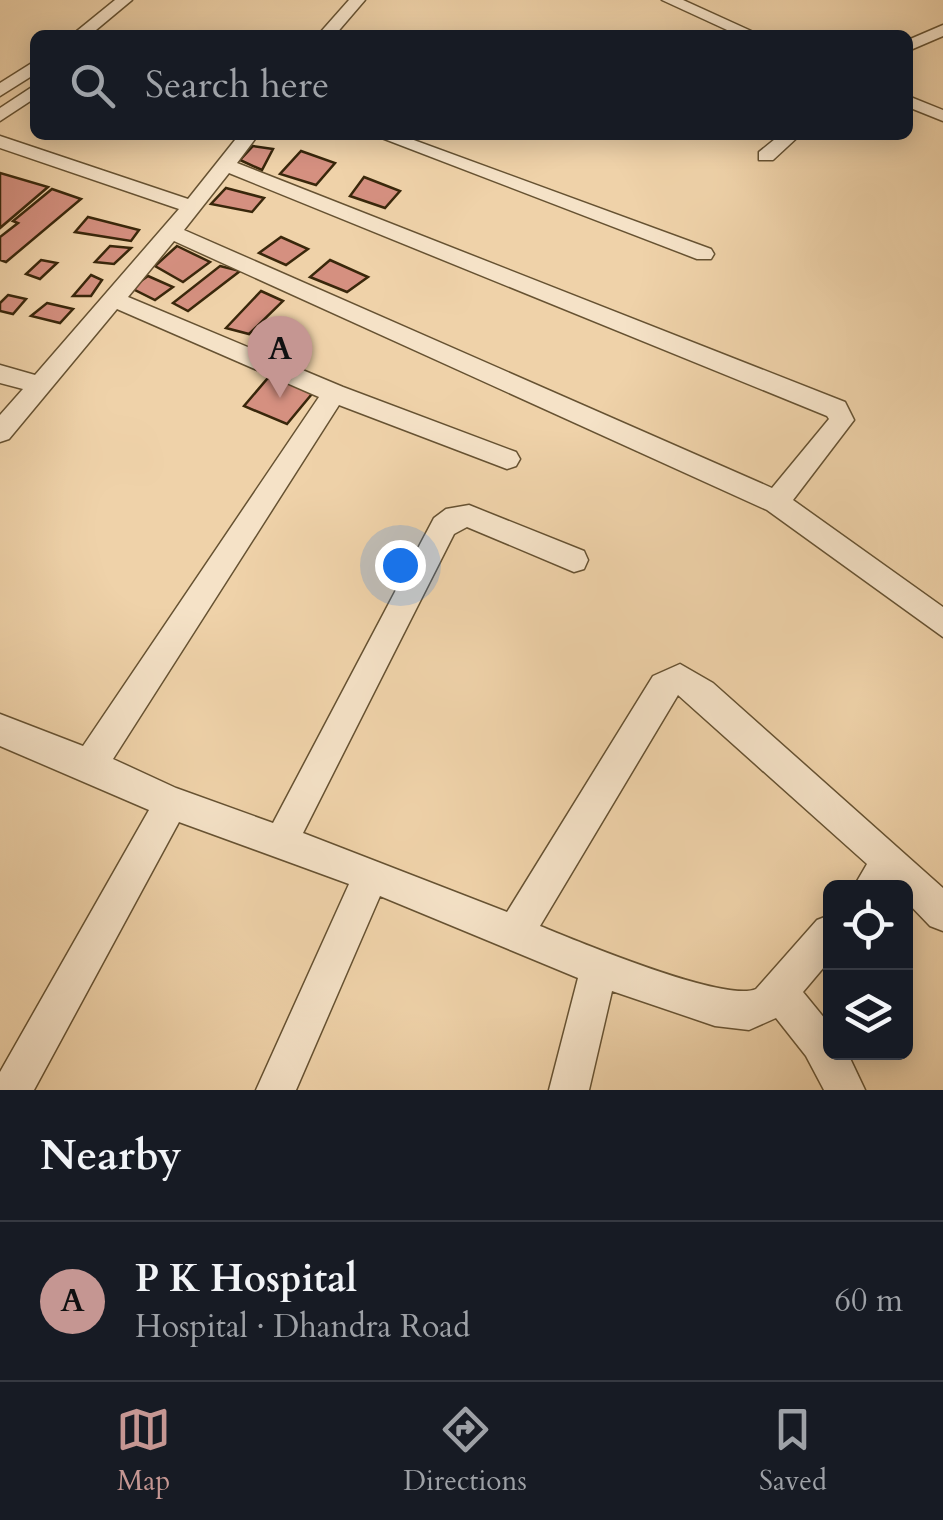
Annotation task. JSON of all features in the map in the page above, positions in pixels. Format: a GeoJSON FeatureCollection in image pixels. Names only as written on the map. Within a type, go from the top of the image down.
{"type":"FeatureCollection","features":[{"type":"Feature","properties":{"kind":"street"},"geometry":{"type":"LineString","coordinates":[[330,30],[357,0]]}},
{"type":"Feature","properties":{"kind":"street"},"geometry":{"type":"LineString","coordinates":[[670,0],[740,30]]}},
{"type":"Feature","properties":{"kind":"street"},"geometry":{"type":"LineString","coordinates":[[88,30],[131,4]]}},
{"type":"Feature","properties":{"kind":"street"},"geometry":{"type":"LineString","coordinates":[[112,30],[131,4]]}},
{"type":"Feature","properties":{"kind":"street"},"geometry":{"type":"LineString","coordinates":[[913,44],[943,30]]}},
{"type":"Feature","properties":{"kind":"street"},"geometry":{"type":"LineString","coordinates":[[0,91],[30,70]]}},
{"type":"Feature","properties":{"kind":"street"},"geometry":{"type":"LineString","coordinates":[[0,116],[30,94]]}},
{"type":"Feature","properties":{"kind":"street"},"geometry":{"type":"LineString","coordinates":[[913,103],[943,116]]}},
{"type":"Feature","properties":{"kind":"street"},"geometry":{"type":"LineString","coordinates":[[0,432],[244,140]]}},
{"type":"Feature","properties":{"kind":"street"},"geometry":{"type":"LineString","coordinates":[[396,140],[704,254]]}},
{"type":"Feature","properties":{"kind":"street"},"geometry":{"type":"LineString","coordinates":[[766,156],[785,140]]}},
{"type":"Feature","properties":{"kind":"street"},"geometry":{"type":"LineString","coordinates":[[0,142],[192,207]]}},
{"type":"Feature","properties":{"kind":"street"},"geometry":{"type":"LineString","coordinates":[[226,165],[836,410],[842,420],[776,502]]}},
{"type":"Feature","properties":{"kind":"street"},"geometry":{"type":"LineString","coordinates":[[171,232],[776,502],[943,624]]}},
{"type":"Feature","properties":{"kind":"street"},"geometry":{"type":"LineString","coordinates":[[113,300],[334,393],[507,458]]}},
{"type":"Feature","properties":{"kind":"street"},"geometry":{"type":"LineString","coordinates":[[0,374],[40,385]]}},
{"type":"Feature","properties":{"kind":"street"},"geometry":{"type":"LineString","coordinates":[[90,764],[334,393]]}},
{"type":"Feature","properties":{"kind":"street"},"geometry":{"type":"LineString","coordinates":[[282,842],[444,526],[455,517],[469,516],[574,560]]}},
{"type":"Feature","properties":{"kind":"street"},"geometry":{"type":"LineString","coordinates":[[516,932],[664,686],[680,679],[702,693],[880,876],[943,913]]}},
{"type":"Feature","properties":{"kind":"street"},"geometry":{"type":"LineString","coordinates":[[0,730],[90,764],[171,803],[370,875],[598,968],[732,1009],[748,1011],[769,1002],[823,941]]}},
{"type":"Feature","properties":{"kind":"street"},"geometry":{"type":"LineString","coordinates":[[12,1090],[171,803]]}},
{"type":"Feature","properties":{"kind":"street"},"geometry":{"type":"LineString","coordinates":[[276,1090],[370,875]]}},
{"type":"Feature","properties":{"kind":"street"},"geometry":{"type":"LineString","coordinates":[[569,1090],[598,968]]}},
{"type":"Feature","properties":{"kind":"street"},"geometry":{"type":"LineString","coordinates":[[778,992],[820,1042],[846,1090]]}},
{"type":"Feature","properties":{"kind":"building"},"geometry":{"type":"Polygon","coordinates":[[[253,146],[273,149],[262,170],[240,160],[253,146]]]}},
{"type":"Feature","properties":{"kind":"building"},"geometry":{"type":"Polygon","coordinates":[[[301,151],[335,163],[316,185],[280,174],[301,151]]]}},
{"type":"Feature","properties":{"kind":"building"},"geometry":{"type":"Polygon","coordinates":[[[0,173],[48,187],[0,228],[0,173]]]}},
{"type":"Feature","properties":{"kind":"building"},"geometry":{"type":"Polygon","coordinates":[[[364,177],[400,191],[385,208],[350,196],[364,177]]]}},
{"type":"Feature","properties":{"kind":"building"},"geometry":{"type":"Polygon","coordinates":[[[226,188],[264,198],[252,212],[211,204],[226,188]]]}},
{"type":"Feature","properties":{"kind":"building"},"geometry":{"type":"Polygon","coordinates":[[[52,189],[81,199],[6,262],[0,260],[0,237],[52,189]]]}},
{"type":"Feature","properties":{"kind":"building"},"geometry":{"type":"Polygon","coordinates":[[[88,217],[139,230],[131,241],[75,232],[88,217]]]}},
{"type":"Feature","properties":{"kind":"building"},"geometry":{"type":"Polygon","coordinates":[[[281,237],[308,249],[286,265],[259,253],[281,237]]]}},
{"type":"Feature","properties":{"kind":"building"},"geometry":{"type":"Polygon","coordinates":[[[110,246],[131,248],[114,264],[95,262],[110,246]]]}},
{"type":"Feature","properties":{"kind":"building"},"geometry":{"type":"Polygon","coordinates":[[[177,246],[210,262],[183,282],[155,266],[177,246]]]}},
{"type":"Feature","properties":{"kind":"building"},"geometry":{"type":"Polygon","coordinates":[[[41,260],[57,263],[40,279],[26,274],[41,260]]]}},
{"type":"Feature","properties":{"kind":"building"},"geometry":{"type":"Polygon","coordinates":[[[330,260],[368,277],[347,292],[310,277],[330,260]]]}},
{"type":"Feature","properties":{"kind":"building"},"geometry":{"type":"Polygon","coordinates":[[[220,266],[240,271],[188,311],[173,303],[220,266]]]}},
{"type":"Feature","properties":{"kind":"building"},"geometry":{"type":"Polygon","coordinates":[[[91,275],[102,280],[91,296],[73,296],[91,275]]]}},
{"type":"Feature","properties":{"kind":"building"},"geometry":{"type":"Polygon","coordinates":[[[148,276],[173,287],[155,300],[131,288],[148,276]]]}},
{"type":"Feature","properties":{"kind":"building"},"geometry":{"type":"Polygon","coordinates":[[[261,291],[283,301],[249,334],[226,328],[261,291]]]}},
{"type":"Feature","properties":{"kind":"building"},"geometry":{"type":"Polygon","coordinates":[[[8,295],[26,299],[13,314],[0,311],[0,303],[8,295]]]}},
{"type":"Feature","properties":{"kind":"building"},"geometry":{"type":"Polygon","coordinates":[[[47,303],[73,309],[60,323],[31,316],[47,303]]]}},
{"type":"Feature","properties":{"kind":"building"},"geometry":{"type":"Polygon","coordinates":[[[273,372],[316,389],[287,424],[244,406],[273,372]]]}},
{"type":"Feature","properties":{"kind":"place","name":"P K Hospital"},"geometry":{"type":"Point","coordinates":[280,398]}}]}
